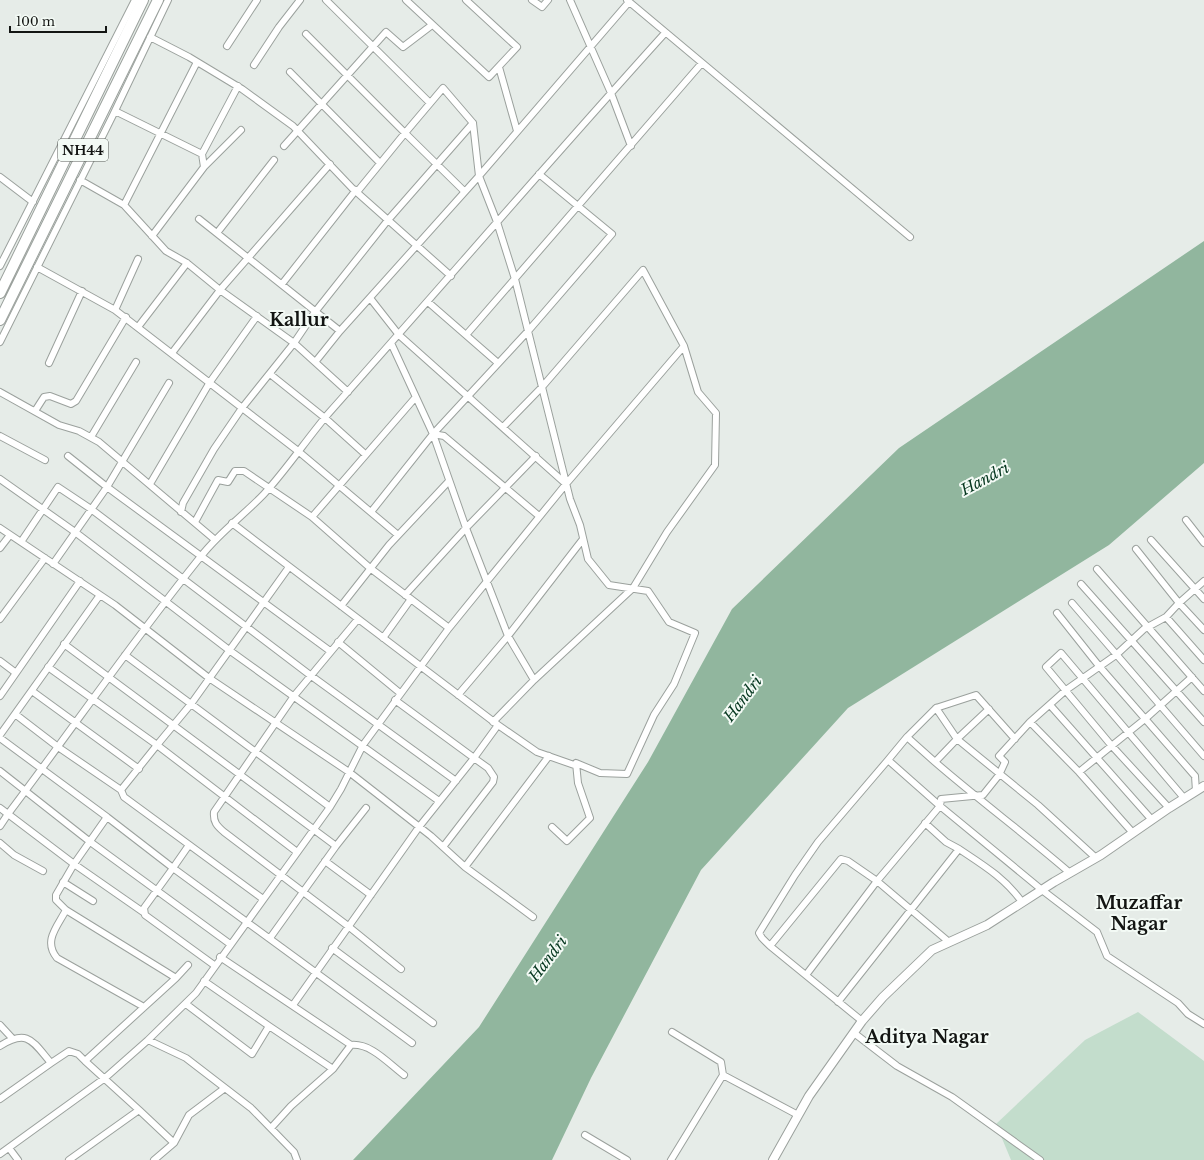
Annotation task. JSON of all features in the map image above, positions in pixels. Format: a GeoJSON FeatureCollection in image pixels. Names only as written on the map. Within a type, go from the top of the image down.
{"type":"FeatureCollection","features":[{"type":"Feature","properties":{"kind":"highway","name":"NH44"},"geometry":{"type":"LineString","coordinates":[[0,293],[144,0]]}},
{"type":"Feature","properties":{"kind":"highway","name":"NH44"},"geometry":{"type":"LineString","coordinates":[[0,320],[158,0]]}},
{"type":"Feature","properties":{"kind":"main road"},"geometry":{"type":"LineString","coordinates":[[773,1160],[809,1096],[862,1021],[883,997],[932,950],[987,925],[1022,902],[1096,858],[1204,786]]}},
{"type":"Feature","properties":{"kind":"street"},"geometry":{"type":"LineString","coordinates":[[0,266],[135,0]]}},
{"type":"Feature","properties":{"kind":"street"},"geometry":{"type":"LineString","coordinates":[[0,342],[115,111],[168,0]]}},
{"type":"Feature","properties":{"kind":"street"},"geometry":{"type":"LineString","coordinates":[[227,46],[257,0]]}},
{"type":"Feature","properties":{"kind":"street"},"geometry":{"type":"LineString","coordinates":[[254,65],[279,27],[300,0]]}},
{"type":"Feature","properties":{"kind":"street"},"geometry":{"type":"LineString","coordinates":[[326,0],[430,103]]}},
{"type":"Feature","properties":{"kind":"street"},"geometry":{"type":"LineString","coordinates":[[406,0],[489,77],[517,47],[466,0]]}},
{"type":"Feature","properties":{"kind":"street"},"geometry":{"type":"LineString","coordinates":[[532,0],[542,7],[548,0]]}},
{"type":"Feature","properties":{"kind":"street"},"geometry":{"type":"LineString","coordinates":[[570,0],[611,94],[631,146]]}},
{"type":"Feature","properties":{"kind":"street"},"geometry":{"type":"LineString","coordinates":[[316,361],[340,331],[479,176],[628,1],[701,64],[910,237]]}},
{"type":"Feature","properties":{"kind":"street"},"geometry":{"type":"LineString","coordinates":[[284,146],[386,32],[403,47],[432,25]]}},
{"type":"Feature","properties":{"kind":"street"},"geometry":{"type":"LineString","coordinates":[[0,826],[144,628],[214,539],[268,488],[325,418],[665,33]]}},
{"type":"Feature","properties":{"kind":"street"},"geometry":{"type":"LineString","coordinates":[[306,34],[464,192]]}},
{"type":"Feature","properties":{"kind":"street"},"geometry":{"type":"LineString","coordinates":[[150,37],[238,86],[297,131],[356,191],[451,276]]}},
{"type":"Feature","properties":{"kind":"street"},"geometry":{"type":"LineString","coordinates":[[124,205],[197,62]]}},
{"type":"Feature","properties":{"kind":"street"},"geometry":{"type":"LineString","coordinates":[[466,335],[701,64]]}},
{"type":"Feature","properties":{"kind":"street"},"geometry":{"type":"LineString","coordinates":[[499,67],[517,131]]}},
{"type":"Feature","properties":{"kind":"street"},"geometry":{"type":"LineString","coordinates":[[290,72],[380,163]]}},
{"type":"Feature","properties":{"kind":"street"},"geometry":{"type":"LineString","coordinates":[[204,167],[202,154],[238,86]]}},
{"type":"Feature","properties":{"kind":"street"},"geometry":{"type":"LineString","coordinates":[[282,284],[356,191],[443,88],[473,123],[479,176],[497,222],[514,279],[566,484],[588,559],[609,585],[648,591],[669,622],[695,633],[674,684],[654,715],[627,774],[600,773],[576,763],[576,766]]}},
{"type":"Feature","properties":{"kind":"street"},"geometry":{"type":"LineString","coordinates":[[115,111],[202,154]]}},
{"type":"Feature","properties":{"kind":"street"},"geometry":{"type":"LineString","coordinates":[[182,512],[183,503],[214,449],[242,408],[270,374],[294,343],[315,312],[388,220],[473,123]]}},
{"type":"Feature","properties":{"kind":"street"},"geometry":{"type":"LineString","coordinates":[[152,236],[204,167],[240,130]]}},
{"type":"Feature","properties":{"kind":"street"},"geometry":{"type":"LineString","coordinates":[[217,233],[274,160]]}},
{"type":"Feature","properties":{"kind":"street"},"geometry":{"type":"LineString","coordinates":[[172,353],[220,290],[330,164]]}},
{"type":"Feature","properties":{"kind":"street"},"geometry":{"type":"LineString","coordinates":[[371,512],[433,434],[498,364],[612,234],[539,174]]}},
{"type":"Feature","properties":{"kind":"street"},"geometry":{"type":"LineString","coordinates":[[0,177],[33,202]]}},
{"type":"Feature","properties":{"kind":"street"},"geometry":{"type":"LineString","coordinates":[[80,180],[124,205],[166,251],[187,263],[220,290],[294,343],[316,361],[348,392]]}},
{"type":"Feature","properties":{"kind":"street"},"geometry":{"type":"LineString","coordinates":[[199,219],[340,331]]}},
{"type":"Feature","properties":{"kind":"street"},"geometry":{"type":"LineString","coordinates":[[115,310],[138,259]]}},
{"type":"Feature","properties":{"kind":"street"},"geometry":{"type":"LineString","coordinates":[[138,327],[187,263]]}},
{"type":"Feature","properties":{"kind":"street"},"geometry":{"type":"LineString","coordinates":[[37,267],[126,317],[298,451],[398,535]]}},
{"type":"Feature","properties":{"kind":"street"},"geometry":{"type":"LineString","coordinates":[[293,1005],[419,827],[474,758],[496,724],[534,680],[633,588],[667,532],[715,465],[716,413],[698,392],[684,346],[643,270],[542,387],[504,426]]}},
{"type":"Feature","properties":{"kind":"street"},"geometry":{"type":"LineString","coordinates":[[49,363],[82,291]]}},
{"type":"Feature","properties":{"kind":"street"},"geometry":{"type":"LineString","coordinates":[[370,298],[399,335],[504,426],[566,484]]}},
{"type":"Feature","properties":{"kind":"street"},"geometry":{"type":"LineString","coordinates":[[428,302],[498,364]]}},
{"type":"Feature","properties":{"kind":"street"},"geometry":{"type":"LineString","coordinates":[[150,484],[210,382],[257,316]]}},
{"type":"Feature","properties":{"kind":"street"},"geometry":{"type":"LineString","coordinates":[[35,411],[44,397],[50,396],[72,404],[76,401],[126,317]]}},
{"type":"Feature","properties":{"kind":"street"},"geometry":{"type":"LineString","coordinates":[[391,343],[415,398],[433,434],[466,528],[508,636],[534,680]]}},
{"type":"Feature","properties":{"kind":"street"},"geometry":{"type":"LineString","coordinates":[[0,1154],[105,1078],[186,1004],[204,982],[214,965],[330,807],[363,745],[400,693],[539,516],[684,346]]}},
{"type":"Feature","properties":{"kind":"street"},"geometry":{"type":"LineString","coordinates":[[91,437],[136,362]]}},
{"type":"Feature","properties":{"kind":"street"},"geometry":{"type":"LineString","coordinates":[[270,374],[325,418],[365,454]]}},
{"type":"Feature","properties":{"kind":"street"},"geometry":{"type":"LineString","coordinates":[[53,564],[123,462],[168,383]]}},
{"type":"Feature","properties":{"kind":"street"},"geometry":{"type":"LineString","coordinates":[[0,392],[59,425],[79,431],[91,437],[150,484],[214,539]]}},
{"type":"Feature","properties":{"kind":"street"},"geometry":{"type":"LineString","coordinates":[[312,516],[415,398]]}},
{"type":"Feature","properties":{"kind":"street"},"geometry":{"type":"LineString","coordinates":[[433,434],[444,436],[539,516]]}},
{"type":"Feature","properties":{"kind":"street"},"geometry":{"type":"LineString","coordinates":[[0,436],[45,460]]}},
{"type":"Feature","properties":{"kind":"street"},"geometry":{"type":"LineString","coordinates":[[68,456],[106,487],[330,651]]}},
{"type":"Feature","properties":{"kind":"street"},"geometry":{"type":"LineString","coordinates":[[384,638],[408,597],[466,528],[536,456]]}},
{"type":"Feature","properties":{"kind":"street"},"geometry":{"type":"LineString","coordinates":[[195,522],[218,480],[228,482],[235,471],[244,471],[312,516],[370,568],[450,628]]}},
{"type":"Feature","properties":{"kind":"street"},"geometry":{"type":"LineString","coordinates":[[0,479],[74,532],[229,650],[440,801]]}},
{"type":"Feature","properties":{"kind":"street"},"geometry":{"type":"LineString","coordinates":[[341,606],[398,535],[449,481]]}},
{"type":"Feature","properties":{"kind":"street"},"geometry":{"type":"LineString","coordinates":[[21,542],[58,487],[184,578],[310,674],[456,781]]}},
{"type":"Feature","properties":{"kind":"street"},"geometry":{"type":"LineString","coordinates":[[1186,520],[1204,543]]}},
{"type":"Feature","properties":{"kind":"street"},"geometry":{"type":"LineString","coordinates":[[232,523],[496,724],[537,752],[576,766]]}},
{"type":"Feature","properties":{"kind":"street"},"geometry":{"type":"LineString","coordinates":[[0,528],[100,595],[209,678],[349,772],[419,827],[465,867],[533,917]]}},
{"type":"Feature","properties":{"kind":"street"},"geometry":{"type":"LineString","coordinates":[[0,548],[10,535]]}},
{"type":"Feature","properties":{"kind":"street"},"geometry":{"type":"LineString","coordinates":[[458,695],[508,636],[583,539]]}},
{"type":"Feature","properties":{"kind":"street"},"geometry":{"type":"LineString","coordinates":[[1151,540],[1204,599]]}},
{"type":"Feature","properties":{"kind":"street"},"geometry":{"type":"LineString","coordinates":[[1136,549],[1178,603],[1204,630]]}},
{"type":"Feature","properties":{"kind":"street"},"geometry":{"type":"LineString","coordinates":[[0,619],[45,558]]}},
{"type":"Feature","properties":{"kind":"street"},"geometry":{"type":"LineString","coordinates":[[121,790],[191,704],[289,567]]}},
{"type":"Feature","properties":{"kind":"street"},"geometry":{"type":"LineString","coordinates":[[1097,569],[1204,691]]}},
{"type":"Feature","properties":{"kind":"street"},"geometry":{"type":"LineString","coordinates":[[0,696],[80,581]]}},
{"type":"Feature","properties":{"kind":"street"},"geometry":{"type":"LineString","coordinates":[[806,975],[877,881],[940,806],[941,799],[983,795],[999,775],[1006,762],[1000,756],[1030,722],[1066,690],[1116,655],[1148,626],[1166,617],[1178,603],[1204,581]]}},
{"type":"Feature","properties":{"kind":"street"},"geometry":{"type":"LineString","coordinates":[[1081,584],[1204,722]]}},
{"type":"Feature","properties":{"kind":"street"},"geometry":{"type":"LineString","coordinates":[[0,735],[100,595]]}},
{"type":"Feature","properties":{"kind":"street"},"geometry":{"type":"LineString","coordinates":[[1072,603],[1204,756]]}},
{"type":"Feature","properties":{"kind":"street"},"geometry":{"type":"LineString","coordinates":[[1057,613],[1099,666],[1195,776],[1196,791]]}},
{"type":"Feature","properties":{"kind":"street"},"geometry":{"type":"LineString","coordinates":[[1166,617],[1204,660]]}},
{"type":"Feature","properties":{"kind":"street"},"geometry":{"type":"LineString","coordinates":[[358,619],[310,674],[294,696],[214,812],[215,824],[348,926],[401,969]]}},
{"type":"Feature","properties":{"kind":"street"},"geometry":{"type":"LineString","coordinates":[[338,642],[400,693]]}},
{"type":"Feature","properties":{"kind":"street"},"geometry":{"type":"LineString","coordinates":[[64,644],[336,846]]}},
{"type":"Feature","properties":{"kind":"street"},"geometry":{"type":"LineString","coordinates":[[1169,808],[1112,745],[1046,667],[1061,653],[1184,798]]}},
{"type":"Feature","properties":{"kind":"street"},"geometry":{"type":"LineString","coordinates":[[124,655],[330,807]]}},
{"type":"Feature","properties":{"kind":"street"},"geometry":{"type":"LineString","coordinates":[[0,662],[16,673]]}},
{"type":"Feature","properties":{"kind":"street"},"geometry":{"type":"LineString","coordinates":[[48,667],[92,700],[157,745],[296,852]]}},
{"type":"Feature","properties":{"kind":"street"},"geometry":{"type":"LineString","coordinates":[[1079,772],[1145,719],[1192,677]]}},
{"type":"Feature","properties":{"kind":"street"},"geometry":{"type":"LineString","coordinates":[[32,691],[139,769]]}},
{"type":"Feature","properties":{"kind":"street"},"geometry":{"type":"LineString","coordinates":[[862,1021],[770,946],[759,933],[776,904],[818,842],[907,737],[936,708],[976,695],[1015,739]]}},
{"type":"Feature","properties":{"kind":"street"},"geometry":{"type":"LineString","coordinates":[[395,700],[474,758],[492,773],[494,777],[493,782],[443,847]]}},
{"type":"Feature","properties":{"kind":"street"},"geometry":{"type":"LineString","coordinates":[[1050,705],[1152,820]]}},
{"type":"Feature","properties":{"kind":"street"},"geometry":{"type":"LineString","coordinates":[[936,708],[957,738],[999,775],[1038,805],[1096,858]]}},
{"type":"Feature","properties":{"kind":"street"},"geometry":{"type":"LineString","coordinates":[[935,762],[957,738],[989,709]]}},
{"type":"Feature","properties":{"kind":"street"},"geometry":{"type":"LineString","coordinates":[[15,714],[58,747],[121,790],[124,797],[263,899]]}},
{"type":"Feature","properties":{"kind":"street"},"geometry":{"type":"LineString","coordinates":[[1030,722],[1079,772],[1133,833]]}},
{"type":"Feature","properties":{"kind":"street"},"geometry":{"type":"LineString","coordinates":[[907,737],[974,796],[1019,829],[1070,873]]}},
{"type":"Feature","properties":{"kind":"street"},"geometry":{"type":"LineString","coordinates":[[0,738],[173,868],[412,1043]]}},
{"type":"Feature","properties":{"kind":"street"},"geometry":{"type":"LineString","coordinates":[[465,867],[549,756]]}},
{"type":"Feature","properties":{"kind":"street"},"geometry":{"type":"LineString","coordinates":[[888,760],[940,806],[1042,890],[1097,932],[1107,956],[1178,1004],[1188,1014],[1204,1024]]}},
{"type":"Feature","properties":{"kind":"street"},"geometry":{"type":"LineString","coordinates":[[552,827],[567,841],[590,818],[578,783],[576,766]]}},
{"type":"Feature","properties":{"kind":"street"},"geometry":{"type":"LineString","coordinates":[[0,771],[89,841],[157,889],[230,944]]}},
{"type":"Feature","properties":{"kind":"street"},"geometry":{"type":"LineString","coordinates":[[0,808],[74,864],[143,912],[214,965]]}},
{"type":"Feature","properties":{"kind":"street"},"geometry":{"type":"LineString","coordinates":[[270,938],[336,846],[366,808]]}},
{"type":"Feature","properties":{"kind":"street"},"geometry":{"type":"LineString","coordinates":[[107,817],[74,864],[63,882],[56,900],[66,910],[176,978]]}},
{"type":"Feature","properties":{"kind":"street"},"geometry":{"type":"LineString","coordinates":[[925,823],[946,842],[994,871],[1011,886],[1022,902]]}},
{"type":"Feature","properties":{"kind":"street"},"geometry":{"type":"LineString","coordinates":[[0,843],[14,855],[43,871]]}},
{"type":"Feature","properties":{"kind":"street"},"geometry":{"type":"LineString","coordinates":[[143,912],[144,908],[157,889],[189,845]]}},
{"type":"Feature","properties":{"kind":"street"},"geometry":{"type":"LineString","coordinates":[[838,1002],[959,849]]}},
{"type":"Feature","properties":{"kind":"street"},"geometry":{"type":"LineString","coordinates":[[770,946],[841,859],[848,861],[877,881],[949,942]]}},
{"type":"Feature","properties":{"kind":"street"},"geometry":{"type":"LineString","coordinates":[[325,861],[371,895]]}},
{"type":"Feature","properties":{"kind":"street"},"geometry":{"type":"LineString","coordinates":[[63,882],[93,901]]}},
{"type":"Feature","properties":{"kind":"street"},"geometry":{"type":"LineString","coordinates":[[66,910],[50,942],[51,951],[57,958],[144,1007]]}},
{"type":"Feature","properties":{"kind":"street"},"geometry":{"type":"LineString","coordinates":[[332,948],[433,1023]]}},
{"type":"Feature","properties":{"kind":"street"},"geometry":{"type":"LineString","coordinates":[[220,957],[351,1045],[359,1044],[368,1048],[404,1075]]}},
{"type":"Feature","properties":{"kind":"street"},"geometry":{"type":"LineString","coordinates":[[85,1061],[176,978],[188,965]]}},
{"type":"Feature","properties":{"kind":"street"},"geometry":{"type":"LineString","coordinates":[[204,982],[332,1069]]}},
{"type":"Feature","properties":{"kind":"street"},"geometry":{"type":"LineString","coordinates":[[186,1004],[252,1054],[269,1026]]}},
{"type":"Feature","properties":{"kind":"street"},"geometry":{"type":"LineString","coordinates":[[0,1025],[12,1038]]}},
{"type":"Feature","properties":{"kind":"street"},"geometry":{"type":"LineString","coordinates":[[671,1160],[723,1075],[721,1062],[672,1032]]}},
{"type":"Feature","properties":{"kind":"street"},"geometry":{"type":"LineString","coordinates":[[854,1033],[897,1066],[952,1097],[1040,1160]]}},
{"type":"Feature","properties":{"kind":"street"},"geometry":{"type":"LineString","coordinates":[[0,1046],[12,1038],[22,1037],[31,1039],[51,1062]]}},
{"type":"Feature","properties":{"kind":"street"},"geometry":{"type":"LineString","coordinates":[[148,1040],[186,1058],[251,1108],[294,1152],[297,1160]]}},
{"type":"Feature","properties":{"kind":"street"},"geometry":{"type":"LineString","coordinates":[[271,1128],[291,1106],[332,1069],[351,1045]]}},
{"type":"Feature","properties":{"kind":"street"},"geometry":{"type":"LineString","coordinates":[[0,1098],[51,1062],[69,1052],[78,1054],[174,1143]]}},
{"type":"Feature","properties":{"kind":"street"},"geometry":{"type":"LineString","coordinates":[[723,1075],[798,1115]]}},
{"type":"Feature","properties":{"kind":"street"},"geometry":{"type":"LineString","coordinates":[[154,1160],[174,1143],[189,1115],[225,1088]]}},
{"type":"Feature","properties":{"kind":"street"},"geometry":{"type":"LineString","coordinates":[[68,1160],[139,1110]]}},
{"type":"Feature","properties":{"kind":"street"},"geometry":{"type":"LineString","coordinates":[[585,1135],[627,1160]]}},
{"type":"Feature","properties":{"kind":"street"},"geometry":{"type":"LineString","coordinates":[[9,1148],[18,1160]]}},
{"type":"Feature","properties":{"kind":"shaded area"},"geometry":{"type":"Polygon","coordinates":[[[1138,1012],[1204,1061],[1204,1160],[1011,1160],[996,1124],[1085,1040],[1138,1012]]]}},
{"type":"Feature","properties":{"kind":"water","name":"Handri"},"geometry":{"type":"Polygon","coordinates":[[[1204,241],[1204,463],[1109,545],[848,708],[701,870],[591,1078],[552,1160],[353,1160],[479,1027],[648,762],[732,609],[899,448],[1204,241]]]}},
{"type":"Feature","properties":{"kind":"district","name":"Kallur"},"geometry":{"type":"Point","coordinates":[299,320]}},
{"type":"Feature","properties":{"kind":"district","name":"Muzaffar Nagar"},"geometry":{"type":"Point","coordinates":[1139,913]}},
{"type":"Feature","properties":{"kind":"district","name":"Aditya Nagar"},"geometry":{"type":"Point","coordinates":[927,1037]}}]}
